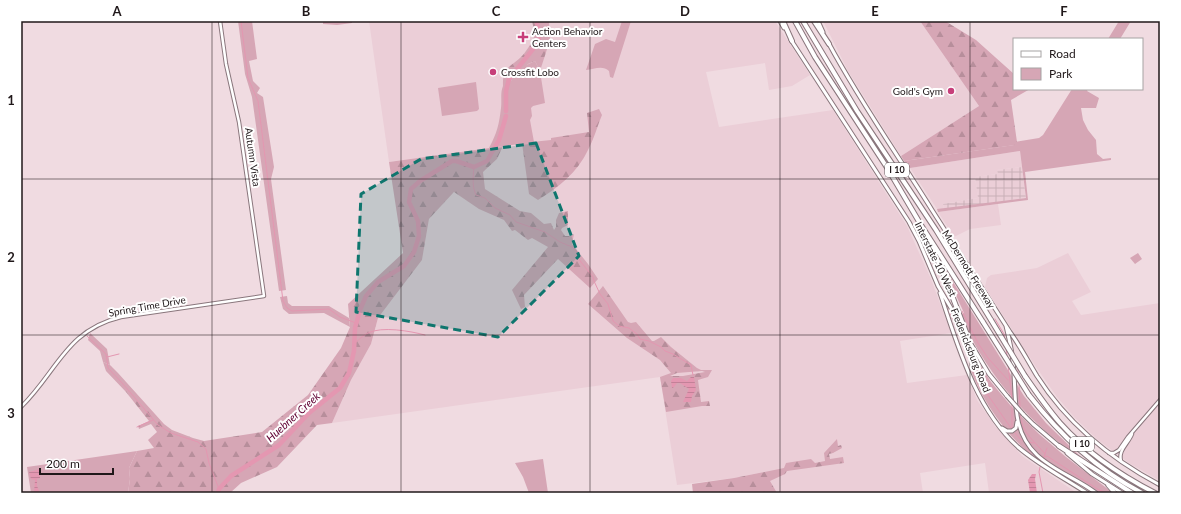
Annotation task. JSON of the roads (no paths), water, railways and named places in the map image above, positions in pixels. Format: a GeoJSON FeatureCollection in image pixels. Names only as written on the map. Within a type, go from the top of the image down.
{"type":"FeatureCollection","features":[{"type":"Feature","properties":{"kind":"highway"},"geometry":{"type":"LineString","coordinates":[[782,21],[792,41]]}},
{"type":"Feature","properties":{"kind":"highway","name":"McDermott Freeway"},"geometry":{"type":"LineString","coordinates":[[795,21],[815,57],[888,169],[921,225],[1029,395],[1064,436],[1090,459],[1115,477],[1142,493]]}},
{"type":"Feature","properties":{"kind":"highway","name":"McDermott Freeway"},"geometry":{"type":"LineString","coordinates":[[803,21],[858,111],[936,230],[1025,376],[1049,410],[1076,439],[1117,471],[1155,493]]}},
{"type":"Feature","properties":{"kind":"highway"},"geometry":{"type":"LineString","coordinates":[[814,21],[829,44]]}},
{"type":"Feature","properties":{"kind":"highway"},"geometry":{"type":"LineString","coordinates":[[921,225],[943,272],[969,340]]}},
{"type":"Feature","properties":{"kind":"highway"},"geometry":{"type":"LineString","coordinates":[[1058,446],[1132,493]]}},
{"type":"Feature","properties":{"kind":"main road","name":"Interstate 10 West"},"geometry":{"type":"LineString","coordinates":[[818,21],[829,44],[866,106],[1037,376],[1080,428],[1121,462],[1160,485]]}},
{"type":"Feature","properties":{"kind":"main road","name":"Interstate 10 West"},"geometry":{"type":"LineString","coordinates":[[792,41],[909,222],[920,241],[938,286],[989,374],[1033,424],[1092,474],[1122,493]]}},
{"type":"Feature","properties":{"kind":"main road","name":"Fredericksburg Road"},"geometry":{"type":"LineString","coordinates":[[938,286],[972,379],[987,408],[999,426],[1007,436],[1034,460],[1087,493]]}},
{"type":"Feature","properties":{"kind":"main road"},"geometry":{"type":"LineString","coordinates":[[999,426],[1008,431],[1012,431],[1016,428],[1017,421],[1014,364],[1010,340],[1005,324]]}},
{"type":"Feature","properties":{"kind":"main road"},"geometry":{"type":"LineString","coordinates":[[1017,421],[1020,431],[1028,445],[1036,454],[1044,461],[1096,493]]}},
{"type":"Feature","properties":{"kind":"main road"},"geometry":{"type":"LineString","coordinates":[[1108,485],[1115,493]]}},
{"type":"Feature","properties":{"kind":"street","name":"Autumn Vista"},"geometry":{"type":"LineString","coordinates":[[220,21],[226,64],[240,122],[264,296]]}},
{"type":"Feature","properties":{"kind":"street","name":"Spring Time Drive"},"geometry":{"type":"LineString","coordinates":[[21,406],[73,342],[87,330],[103,322],[121,317],[264,296]]}},
{"type":"Feature","properties":{"kind":"street"},"geometry":{"type":"LineString","coordinates":[[1109,453],[1116,452],[1160,400]]}},
{"type":"Feature","properties":{"kind":"street"},"geometry":{"type":"LineString","coordinates":[[1121,462],[1121,451],[1130,439],[1133,432]]}},
{"type":"Feature","properties":{"kind":"waterway"},"geometry":{"type":"LineString","coordinates":[[241,21],[248,78],[258,101],[283,301],[287,308],[292,311],[329,309],[340,317],[356,323]]}},
{"type":"Feature","properties":{"kind":"waterway","name":"Huebner Creek"},"geometry":{"type":"LineString","coordinates":[[506,111],[506,91],[509,79],[537,44],[539,37],[537,21]]}},
{"type":"Feature","properties":{"kind":"waterway","name":"Huebner Creek"},"geometry":{"type":"LineString","coordinates":[[218,493],[219,489],[231,476],[279,445],[309,413],[340,388],[349,373],[354,351],[355,328],[366,296],[378,282],[404,266],[414,252],[419,236],[418,221],[409,202],[411,189],[420,181],[452,161],[474,167],[487,161],[499,140],[506,116]]}},
{"type":"Feature","properties":{"kind":"waterway"},"geometry":{"type":"LineString","coordinates":[[474,167],[473,185],[476,195],[485,198],[495,208],[510,215],[516,222],[545,232],[560,242],[572,247],[577,252],[577,257],[593,277],[600,294],[608,304],[613,321],[619,326],[629,328],[637,334],[640,339],[649,341],[661,347],[665,351],[691,365],[693,375]]}},
{"type":"Feature","properties":{"kind":"waterway"},"geometry":{"type":"LineString","coordinates":[[949,310],[983,388],[1011,428]]}},
{"type":"Feature","properties":{"kind":"waterway"},"geometry":{"type":"LineString","coordinates":[[962,311],[978,343],[988,358],[1008,380]]}},
{"type":"Feature","properties":{"kind":"waterway"},"geometry":{"type":"LineString","coordinates":[[995,319],[1004,334],[1005,340]]}},
{"type":"Feature","properties":{"kind":"waterway"},"geometry":{"type":"LineString","coordinates":[[355,343],[366,334],[381,330],[404,331],[425,335]]}},
{"type":"Feature","properties":{"kind":"waterway"},"geometry":{"type":"LineString","coordinates":[[87,336],[106,354],[108,368],[158,425],[171,433],[198,442],[206,449],[209,463],[219,489]]}},
{"type":"Feature","properties":{"kind":"waterway"},"geometry":{"type":"LineString","coordinates":[[1006,347],[1007,356]]}},
{"type":"Feature","properties":{"kind":"waterway"},"geometry":{"type":"LineString","coordinates":[[107,357],[119,354]]}},
{"type":"Feature","properties":{"kind":"waterway"},"geometry":{"type":"LineString","coordinates":[[1008,365],[1012,399]]}},
{"type":"Feature","properties":{"kind":"waterway"},"geometry":{"type":"LineString","coordinates":[[1018,369],[1018,375]]}},
{"type":"Feature","properties":{"kind":"waterway"},"geometry":{"type":"LineString","coordinates":[[1019,382],[1020,408]]}},
{"type":"Feature","properties":{"kind":"waterway"},"geometry":{"type":"LineString","coordinates":[[1012,405],[1012,429]]}},
{"type":"Feature","properties":{"kind":"waterway"},"geometry":{"type":"LineString","coordinates":[[1020,414],[1023,427],[1045,454]]}},
{"type":"Feature","properties":{"kind":"waterway"},"geometry":{"type":"LineString","coordinates":[[137,427],[153,420]]}},
{"type":"Feature","properties":{"kind":"waterway"},"geometry":{"type":"LineString","coordinates":[[1015,433],[1021,440],[1023,440]]}},
{"type":"Feature","properties":{"kind":"waterway"},"geometry":{"type":"LineString","coordinates":[[1028,442],[1034,443]]}},
{"type":"Feature","properties":{"kind":"waterway"},"geometry":{"type":"LineString","coordinates":[[1044,457],[1047,448]]}},
{"type":"Feature","properties":{"kind":"waterway"},"geometry":{"type":"LineString","coordinates":[[1044,457],[1047,456],[1099,490],[1105,492]]}},
{"type":"Feature","properties":{"kind":"waterway"},"geometry":{"type":"LineString","coordinates":[[1040,467],[1039,472],[1043,493]]}},
{"type":"Feature","properties":{"kind":"place","name":"Action Behavior Centers"},"geometry":{"type":"Point","coordinates":[523,37]}},
{"type":"Feature","properties":{"kind":"place","name":"Crossfit Lobo"},"geometry":{"type":"Point","coordinates":[493,72]}},
{"type":"Feature","properties":{"kind":"place","name":"Gold's Gym"},"geometry":{"type":"Point","coordinates":[951,91]}}]}
